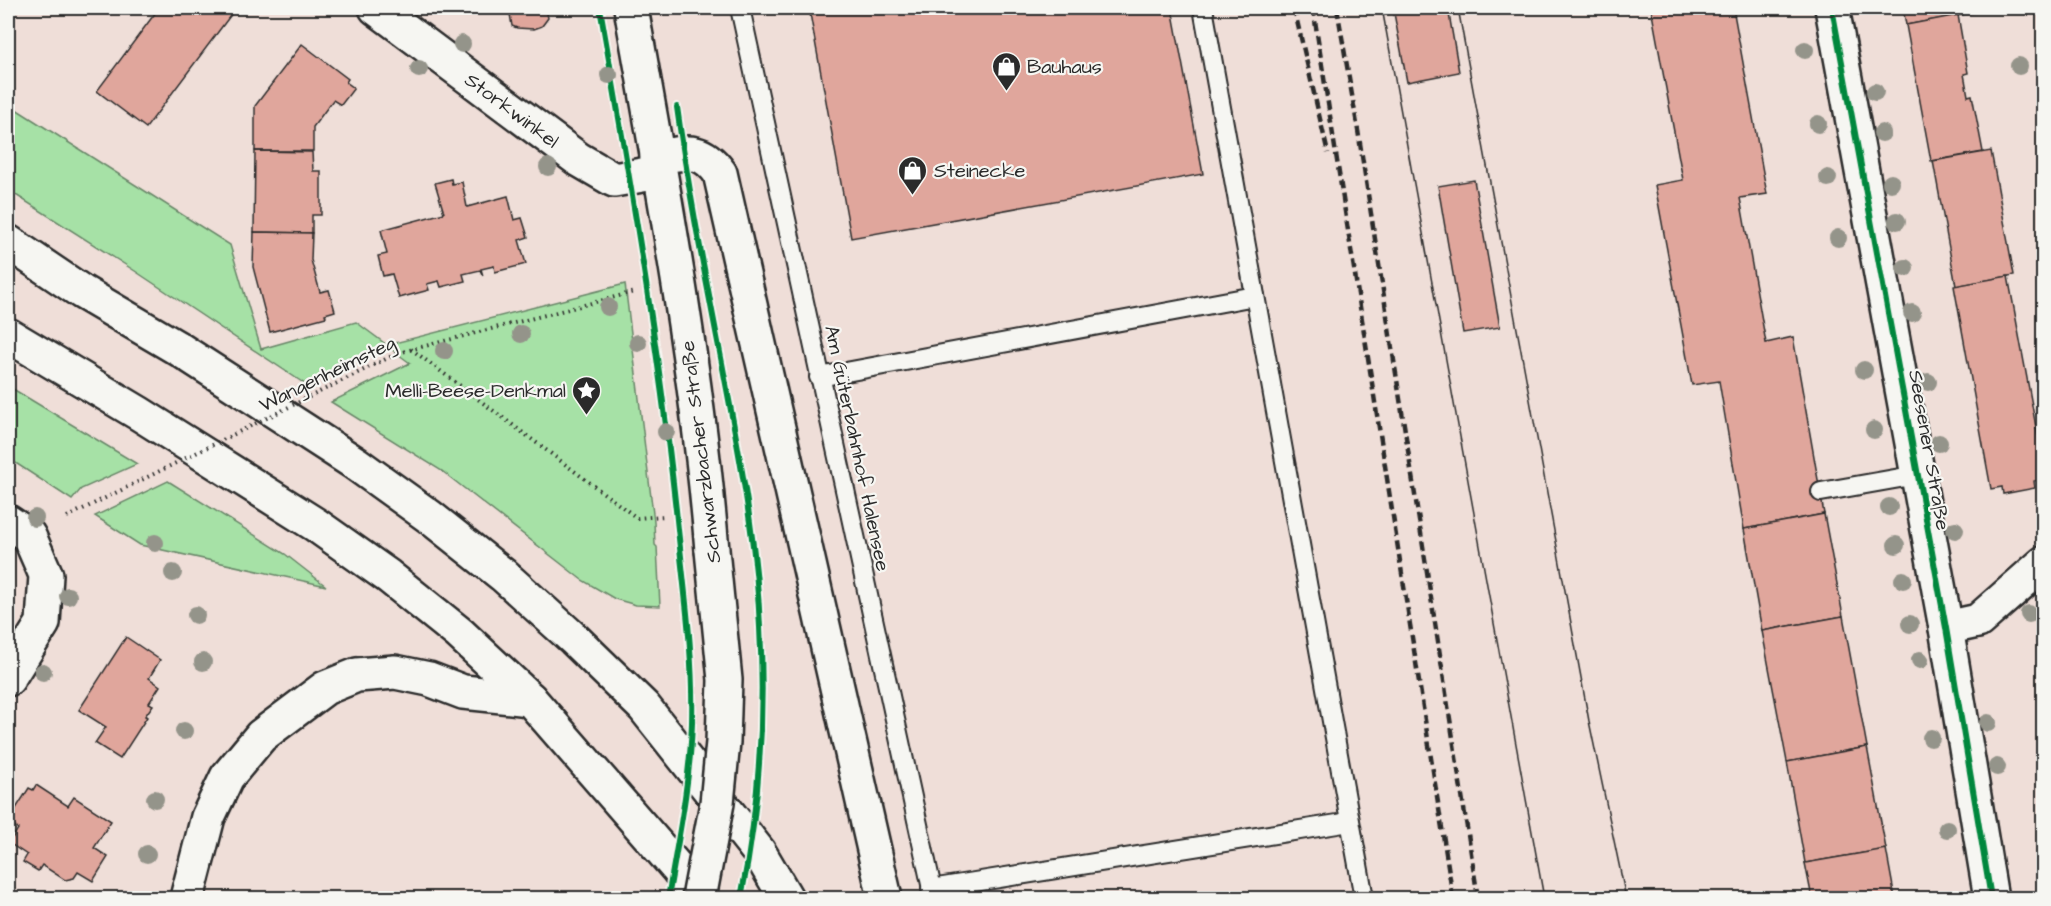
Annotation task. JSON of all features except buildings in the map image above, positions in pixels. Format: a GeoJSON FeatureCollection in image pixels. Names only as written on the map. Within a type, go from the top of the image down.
{"type":"FeatureCollection","features":[{"type":"Feature","properties":{"kind":"main road","name":"Storkwinkel"},"geometry":{"type":"LineString","coordinates":[[376,8],[578,159],[614,180],[695,152],[713,163],[720,173],[885,898]]}},
{"type":"Feature","properties":{"kind":"main road","name":"Schwarzbacher Straße"},"geometry":{"type":"LineString","coordinates":[[631,8],[704,456],[724,680],[723,742],[717,803],[698,898]]}},
{"type":"Feature","properties":{"kind":"main road","name":"Seesener Straße"},"geometry":{"type":"LineString","coordinates":[[1832,8],[1946,628],[1991,898]]}},
{"type":"Feature","properties":{"kind":"main road"},"geometry":{"type":"LineString","coordinates":[[8,242],[82,292],[179,349],[355,463],[430,517],[503,575],[574,639],[644,707],[759,852],[786,898]]}},
{"type":"Feature","properties":{"kind":"main road"},"geometry":{"type":"LineString","coordinates":[[8,335],[140,414],[316,525],[388,576],[459,633],[530,699],[678,869],[698,898]]}},
{"type":"Feature","properties":{"kind":"main road"},"geometry":{"type":"LineString","coordinates":[[8,679],[43,623],[46,575],[18,529]]}},
{"type":"Feature","properties":{"kind":"main road"},"geometry":{"type":"LineString","coordinates":[[1946,628],[1978,621],[2043,563]]}},
{"type":"Feature","properties":{"kind":"main road"},"geometry":{"type":"LineString","coordinates":[[187,898],[208,818],[227,777],[261,736],[325,688],[357,675],[395,672],[429,679],[463,692],[530,699]]}},
{"type":"Feature","properties":{"kind":"lane","name":"Am Güterbahnhof Halensee"},"geometry":{"type":"LineString","coordinates":[[740,8],[932,894]]}},
{"type":"Feature","properties":{"kind":"lane"},"geometry":{"type":"LineString","coordinates":[[1203,8],[1364,898]]}},
{"type":"Feature","properties":{"kind":"lane"},"geometry":{"type":"LineString","coordinates":[[819,377],[1255,296]]}},
{"type":"Feature","properties":{"kind":"lane"},"geometry":{"type":"LineString","coordinates":[[1821,492],[1917,475]]}},
{"type":"Feature","properties":{"kind":"lane"},"geometry":{"type":"LineString","coordinates":[[932,894],[1350,822]]}},
{"type":"Feature","properties":{"kind":"path"},"geometry":{"type":"LineString","coordinates":[[411,349],[637,518],[664,516]]}},
{"type":"Feature","properties":{"kind":"green space"},"geometry":{"type":"Polygon","coordinates":[[[8,104],[230,245],[261,349],[356,322],[387,345],[625,284],[657,547],[660,606],[636,605],[615,599],[582,580],[442,471],[331,402],[410,363],[387,346],[305,384],[8,190],[8,104]]]}},
{"type":"Feature","properties":{"kind":"green space"},"geometry":{"type":"Polygon","coordinates":[[[8,386],[137,464],[81,489],[72,500],[8,458],[8,386]]]}},
{"type":"Feature","properties":{"kind":"green space"},"geometry":{"type":"Polygon","coordinates":[[[168,481],[285,554],[326,586],[140,545],[95,516],[168,481]]]}},
{"type":"Feature","properties":{"kind":"tram line"},"geometry":{"type":"LineString","coordinates":[[1382,8],[1544,898]]}},
{"type":"Feature","properties":{"kind":"tram line"},"geometry":{"type":"LineString","coordinates":[[1458,8],[1589,721],[1626,898]]}},
{"type":"Feature","properties":{"kind":"railway"},"geometry":{"type":"LineString","coordinates":[[1294,8],[1328,153]]}},
{"type":"Feature","properties":{"kind":"railway"},"geometry":{"type":"LineString","coordinates":[[1313,8],[1453,898]]}},
{"type":"Feature","properties":{"kind":"railway"},"geometry":{"type":"LineString","coordinates":[[1337,8],[1478,898]]}},
{"type":"Feature","properties":{"kind":"cycle path"},"geometry":{"type":"LineString","coordinates":[[600,8],[661,384],[690,644],[691,745],[683,811],[668,898]]}},
{"type":"Feature","properties":{"kind":"cycle path"},"geometry":{"type":"LineString","coordinates":[[1832,8],[1946,628],[1991,898]]}},
{"type":"Feature","properties":{"kind":"cycle path"},"geometry":{"type":"LineString","coordinates":[[677,107],[746,494],[758,600],[761,729],[752,831],[741,898]]}},
{"type":"Feature","properties":{"kind":"place","name":"Bauhaus"},"geometry":{"type":"Point","coordinates":[1006,92]}},
{"type":"Feature","properties":{"kind":"place","name":"Steinecke"},"geometry":{"type":"Point","coordinates":[913,196]}},
{"type":"Feature","properties":{"kind":"place","name":"Melli-Beese-Denkmal"},"geometry":{"type":"Point","coordinates":[587,416]}}]}
